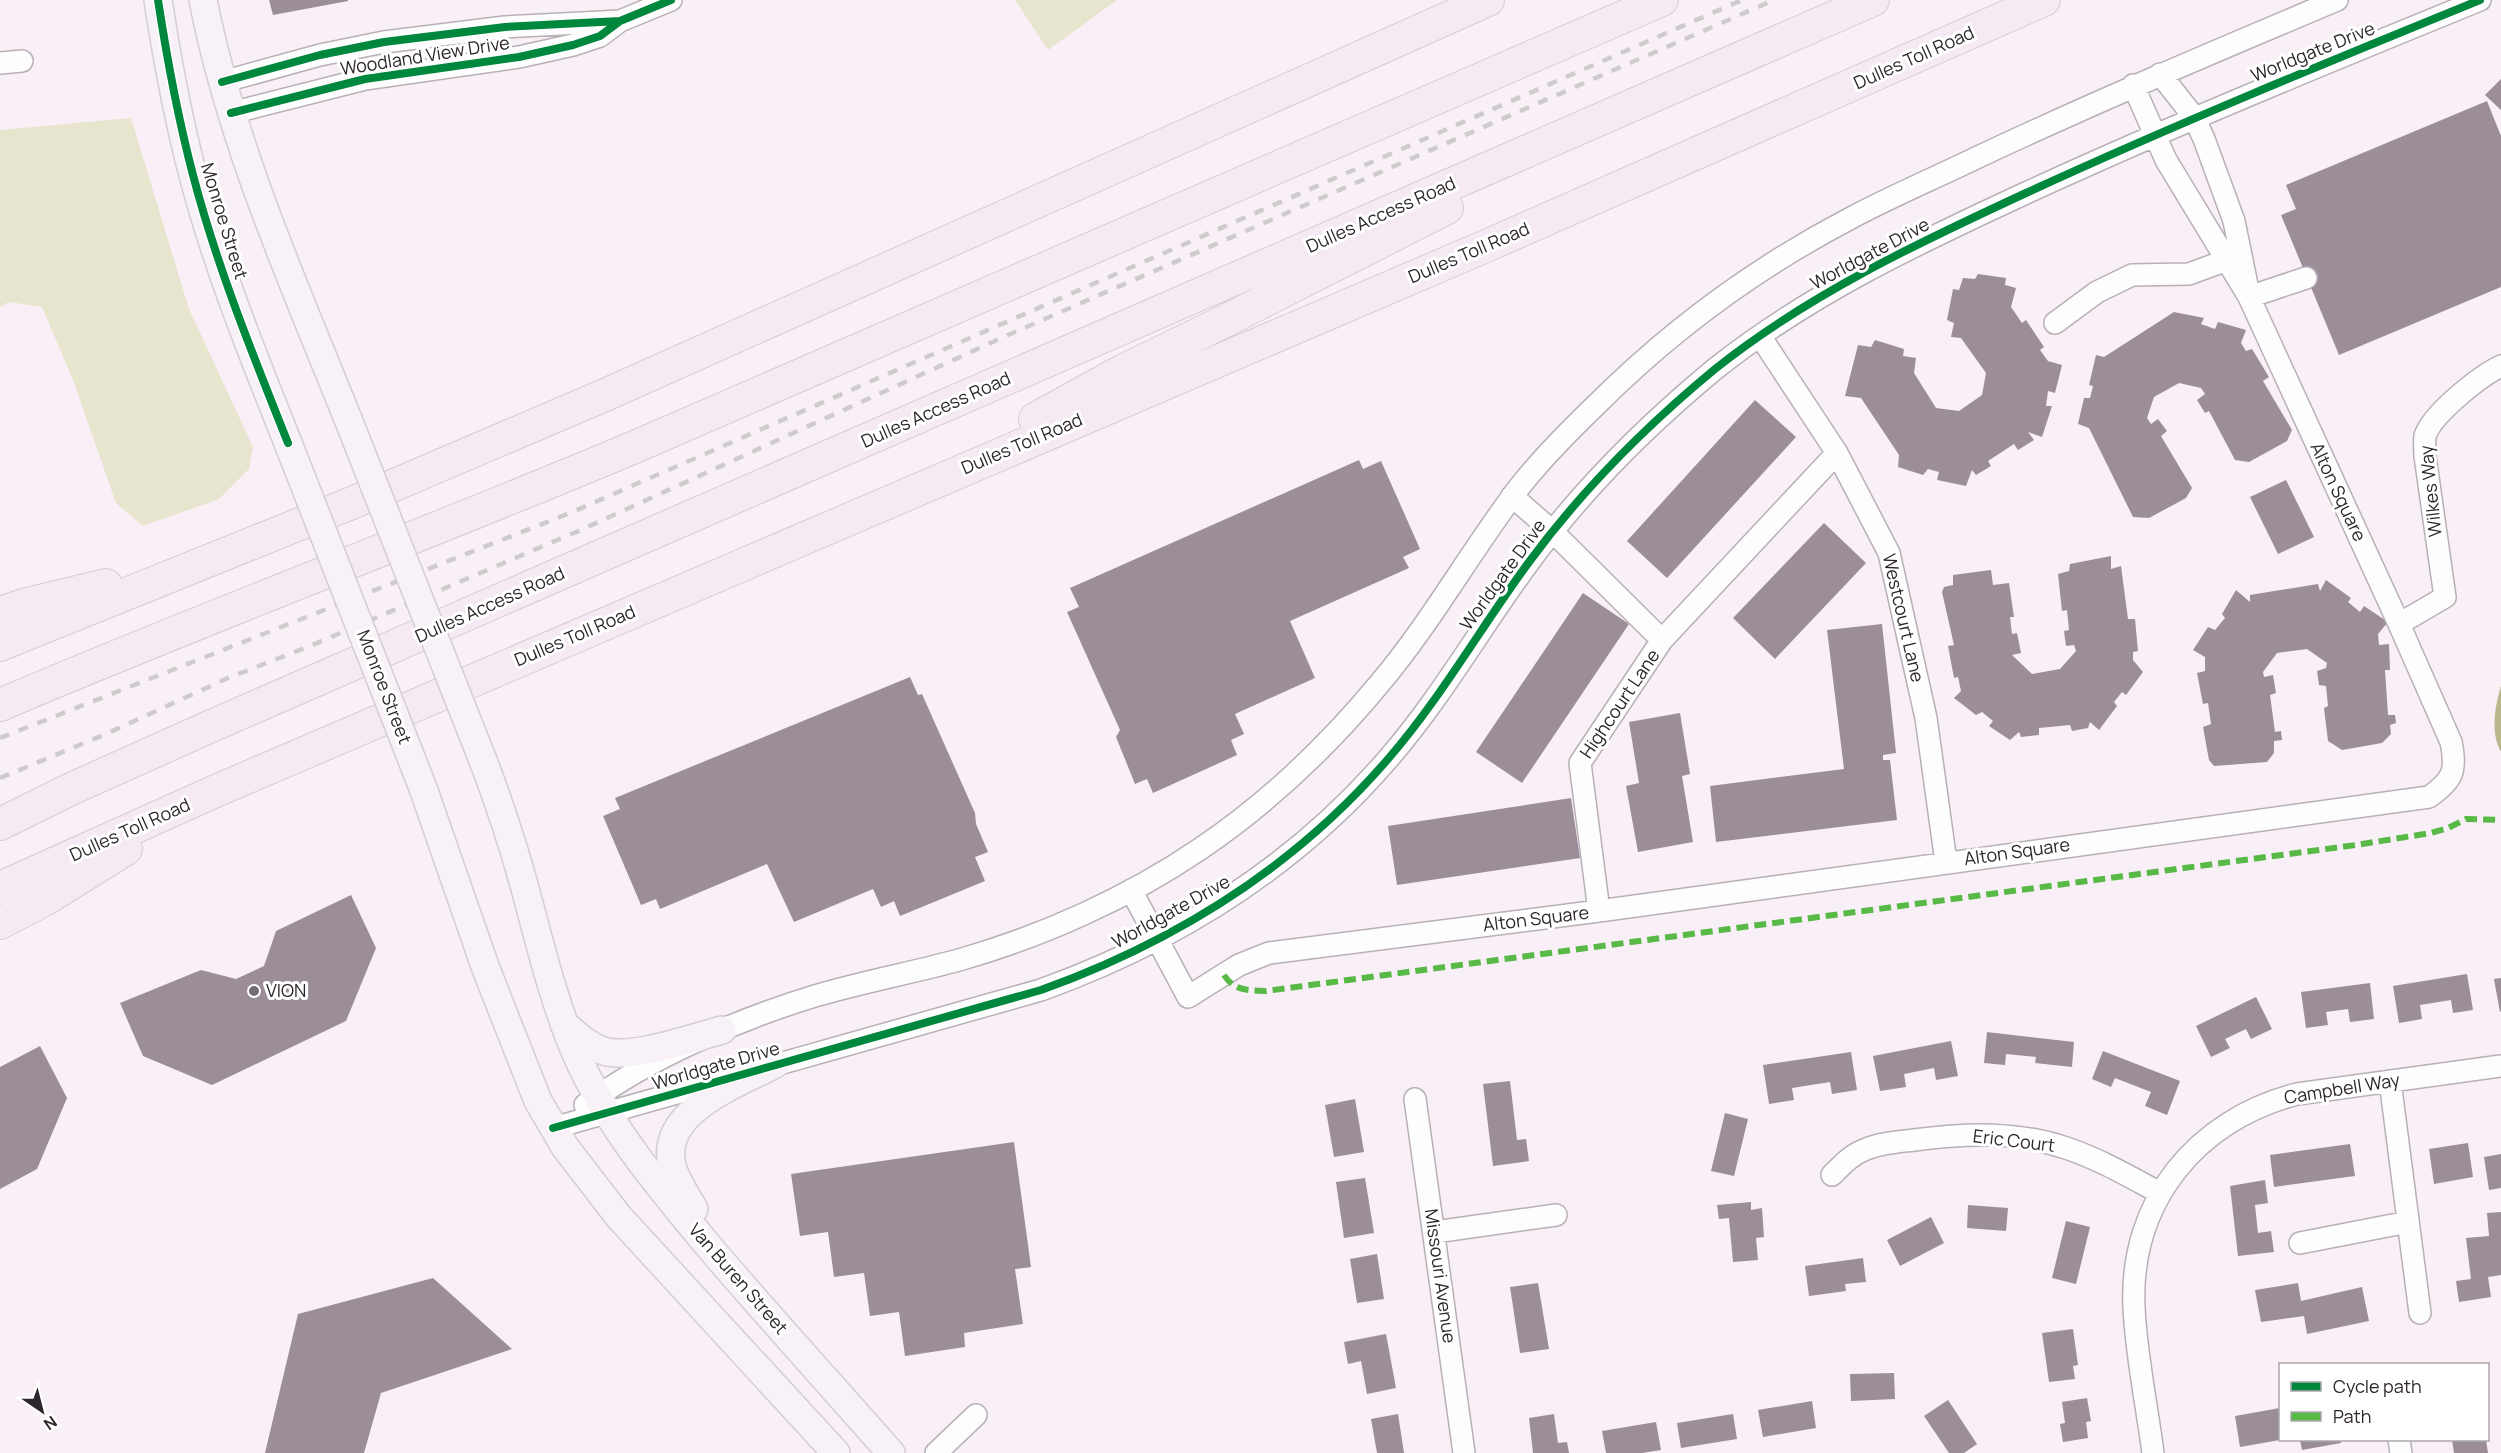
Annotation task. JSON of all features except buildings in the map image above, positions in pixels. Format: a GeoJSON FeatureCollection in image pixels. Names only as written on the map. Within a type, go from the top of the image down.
{"type":"FeatureCollection","features":[{"type":"Feature","properties":{"kind":"highway"},"geometry":{"type":"LineString","coordinates":[[0,645],[204,563],[605,394],[1488,0]]}},
{"type":"Feature","properties":{"kind":"highway"},"geometry":{"type":"LineString","coordinates":[[0,705],[597,463],[1662,0]]}},
{"type":"Feature","properties":{"kind":"highway","name":"Dulles Access Road"},"geometry":{"type":"LineString","coordinates":[[0,824],[199,731],[1873,0]]}},
{"type":"Feature","properties":{"kind":"highway","name":"Dulles Toll Road"},"geometry":{"type":"LineString","coordinates":[[0,888],[218,790],[1620,188],[2044,0]]}},
{"type":"Feature","properties":{"kind":"highway"},"geometry":{"type":"LineString","coordinates":[[890,500],[1122,371],[1540,164],[1653,96]]}},
{"type":"Feature","properties":{"kind":"highway"},"geometry":{"type":"LineString","coordinates":[[0,613],[27,604],[204,563]]}},
{"type":"Feature","properties":{"kind":"highway"},"geometry":{"type":"LineString","coordinates":[[0,923],[46,899],[218,790]]}},
{"type":"Feature","properties":{"kind":"main road","name":"Monroe Street"},"geometry":{"type":"LineString","coordinates":[[158,0],[174,92],[204,212],[240,322],[423,788],[506,1024],[538,1101],[553,1128]]}},
{"type":"Feature","properties":{"kind":"main road"},"geometry":{"type":"LineString","coordinates":[[203,0],[231,114],[266,215],[484,763],[509,831],[543,959],[564,1024],[602,1104]]}},
{"type":"Feature","properties":{"kind":"main road"},"geometry":{"type":"LineString","coordinates":[[564,1024],[590,1045],[607,1052],[619,1053],[643,1050],[722,1030]]}},
{"type":"Feature","properties":{"kind":"main road"},"geometry":{"type":"LineString","coordinates":[[725,1265],[674,1171],[671,1153],[674,1137],[679,1125],[693,1109],[775,1064]]}},
{"type":"Feature","properties":{"kind":"main road","name":"Van Buren Street"},"geometry":{"type":"LineString","coordinates":[[602,1104],[660,1187],[725,1265],[891,1453]]}},
{"type":"Feature","properties":{"kind":"main road"},"geometry":{"type":"LineString","coordinates":[[553,1128],[577,1164],[619,1216],[836,1453]]}},
{"type":"Feature","properties":{"kind":"street"},"geometry":{"type":"LineString","coordinates":[[620,21],[621,0]]}},
{"type":"Feature","properties":{"kind":"street","name":"Woodland View Drive"},"geometry":{"type":"LineString","coordinates":[[231,114],[376,76],[519,57],[573,45],[600,36],[620,21],[671,0]]}},
{"type":"Feature","properties":{"kind":"street","name":"Worldgate Drive"},"geometry":{"type":"LineString","coordinates":[[602,1104],[619,1080],[722,1030],[818,995],[958,960],[994,948],[1061,922],[1131,890],[1185,859],[1278,788],[1332,736],[1401,657],[1512,496],[1594,407],[1712,304],[1783,257],[1852,217],[2133,86],[2337,0]]}},
{"type":"Feature","properties":{"kind":"street","name":"Worldgate Drive"},"geometry":{"type":"LineString","coordinates":[[553,1128],[602,1104],[775,1064],[1030,993],[1107,965],[1158,940],[1222,903],[1275,866],[1309,838],[1362,788],[1410,734],[1552,531],[1594,481],[1715,369],[1760,336],[1832,289],[1904,250],[2154,134],[2480,0]]}},
{"type":"Feature","properties":{"kind":"street","name":"Woodland View Drive"},"geometry":{"type":"LineString","coordinates":[[222,82],[320,55],[384,42],[505,27],[620,21]]}},
{"type":"Feature","properties":{"kind":"street"},"geometry":{"type":"LineString","coordinates":[[0,63],[22,61]]}},
{"type":"Feature","properties":{"kind":"street","name":"Alton Square"},"geometry":{"type":"LineString","coordinates":[[2160,74],[2194,117],[2204,139],[2234,221],[2234,258]]}},
{"type":"Feature","properties":{"kind":"street","name":"Alton Square"},"geometry":{"type":"LineString","coordinates":[[1131,890],[1188,997],[1239,965],[1269,953],[1599,911],[2429,797],[2445,786],[2455,763],[2451,742],[2399,624],[2234,258],[2166,160],[2133,86]]}},
{"type":"Feature","properties":{"kind":"street"},"geometry":{"type":"LineString","coordinates":[[2055,323],[2097,292],[2132,275],[2190,274],[2234,258]]}},
{"type":"Feature","properties":{"kind":"street"},"geometry":{"type":"LineString","coordinates":[[2250,297],[2307,278]]}},
{"type":"Feature","properties":{"kind":"street","name":"Westcourt Lane"},"geometry":{"type":"LineString","coordinates":[[1760,336],[1838,453],[1889,553],[1926,718],[1946,862]]}},
{"type":"Feature","properties":{"kind":"street","name":"Wilkes Way"},"geometry":{"type":"LineString","coordinates":[[2399,624],[2445,597],[2425,456],[2425,436],[2438,417],[2478,379],[2501,366]]}},
{"type":"Feature","properties":{"kind":"street","name":"Highcourt Lane"},"geometry":{"type":"LineString","coordinates":[[1599,911],[1580,763],[1662,640],[1838,453]]}},
{"type":"Feature","properties":{"kind":"street","name":"Highcourt Lane"},"geometry":{"type":"LineString","coordinates":[[1512,496],[1552,531],[1662,640]]}},
{"type":"Feature","properties":{"kind":"street","name":"Campbell Way"},"geometry":{"type":"LineString","coordinates":[[2153,1453],[2134,1308],[2135,1271],[2141,1240],[2160,1193],[2188,1156],[2212,1134],[2243,1113],[2260,1105],[2297,1094],[2501,1066]]}},
{"type":"Feature","properties":{"kind":"street"},"geometry":{"type":"LineString","coordinates":[[2390,1081],[2420,1313]]}},
{"type":"Feature","properties":{"kind":"street","name":"Missouri Avenue"},"geometry":{"type":"LineString","coordinates":[[1415,1099],[1464,1453]]}},
{"type":"Feature","properties":{"kind":"street","name":"Eric Court"},"geometry":{"type":"LineString","coordinates":[[1832,1175],[1846,1161],[1863,1150],[1883,1144],[1954,1135],[1996,1135],[2039,1141],[2068,1149],[2094,1159],[2160,1193]]}},
{"type":"Feature","properties":{"kind":"street"},"geometry":{"type":"LineString","coordinates":[[1435,1232],[1556,1215]]}},
{"type":"Feature","properties":{"kind":"street"},"geometry":{"type":"LineString","coordinates":[[2300,1243],[2408,1222]]}},
{"type":"Feature","properties":{"kind":"street"},"geometry":{"type":"LineString","coordinates":[[936,1453],[976,1415]]}},
{"type":"Feature","properties":{"kind":"shaded area"},"geometry":{"type":"Polygon","coordinates":[[[1015,0],[1117,0],[1048,50],[1015,0]]]}},
{"type":"Feature","properties":{"kind":"shaded area"},"geometry":{"type":"Polygon","coordinates":[[[131,118],[189,309],[253,447],[249,469],[219,499],[143,526],[116,503],[73,380],[42,307],[9,302],[0,307],[0,130],[131,118]]]}},
{"type":"Feature","properties":{"kind":"shaded area"},"geometry":{"type":"Polygon","coordinates":[[[2501,686],[2501,752],[2496,736],[2495,711],[2501,686]]]}},
{"type":"Feature","properties":{"kind":"railway"},"geometry":{"type":"LineString","coordinates":[[0,738],[570,513],[1742,0]]}},
{"type":"Feature","properties":{"kind":"railway"},"geometry":{"type":"LineString","coordinates":[[0,778],[106,734],[228,678],[310,646],[583,529],[1008,335],[1774,0]]}},
{"type":"Feature","properties":{"kind":"marked path"},"geometry":{"type":"LineString","coordinates":[[1224,975],[1237,987],[1266,991],[2356,845],[2431,833],[2466,819],[2501,820]]}},
{"type":"Feature","properties":{"kind":"cycle path"},"geometry":{"type":"LineString","coordinates":[[158,0],[178,110],[203,209],[236,310],[288,443]]}},
{"type":"Feature","properties":{"kind":"cycle path"},"geometry":{"type":"LineString","coordinates":[[231,113],[365,79],[519,57],[573,45],[600,36],[620,21],[671,0]]}},
{"type":"Feature","properties":{"kind":"cycle path"},"geometry":{"type":"LineString","coordinates":[[553,1128],[1041,990],[1090,971],[1185,924],[1230,897],[1272,867],[1352,798],[1388,759],[1426,712],[1511,587],[1571,509],[1664,413],[1715,369],[1751,342],[1788,317],[1865,272],[1985,212],[2195,118],[2480,0]]}},
{"type":"Feature","properties":{"kind":"cycle path"},"geometry":{"type":"LineString","coordinates":[[222,82],[320,55],[384,42],[505,27],[620,21]]}},
{"type":"Feature","properties":{"kind":"place","name":"VION"},"geometry":{"type":"Point","coordinates":[254,991]}}]}
